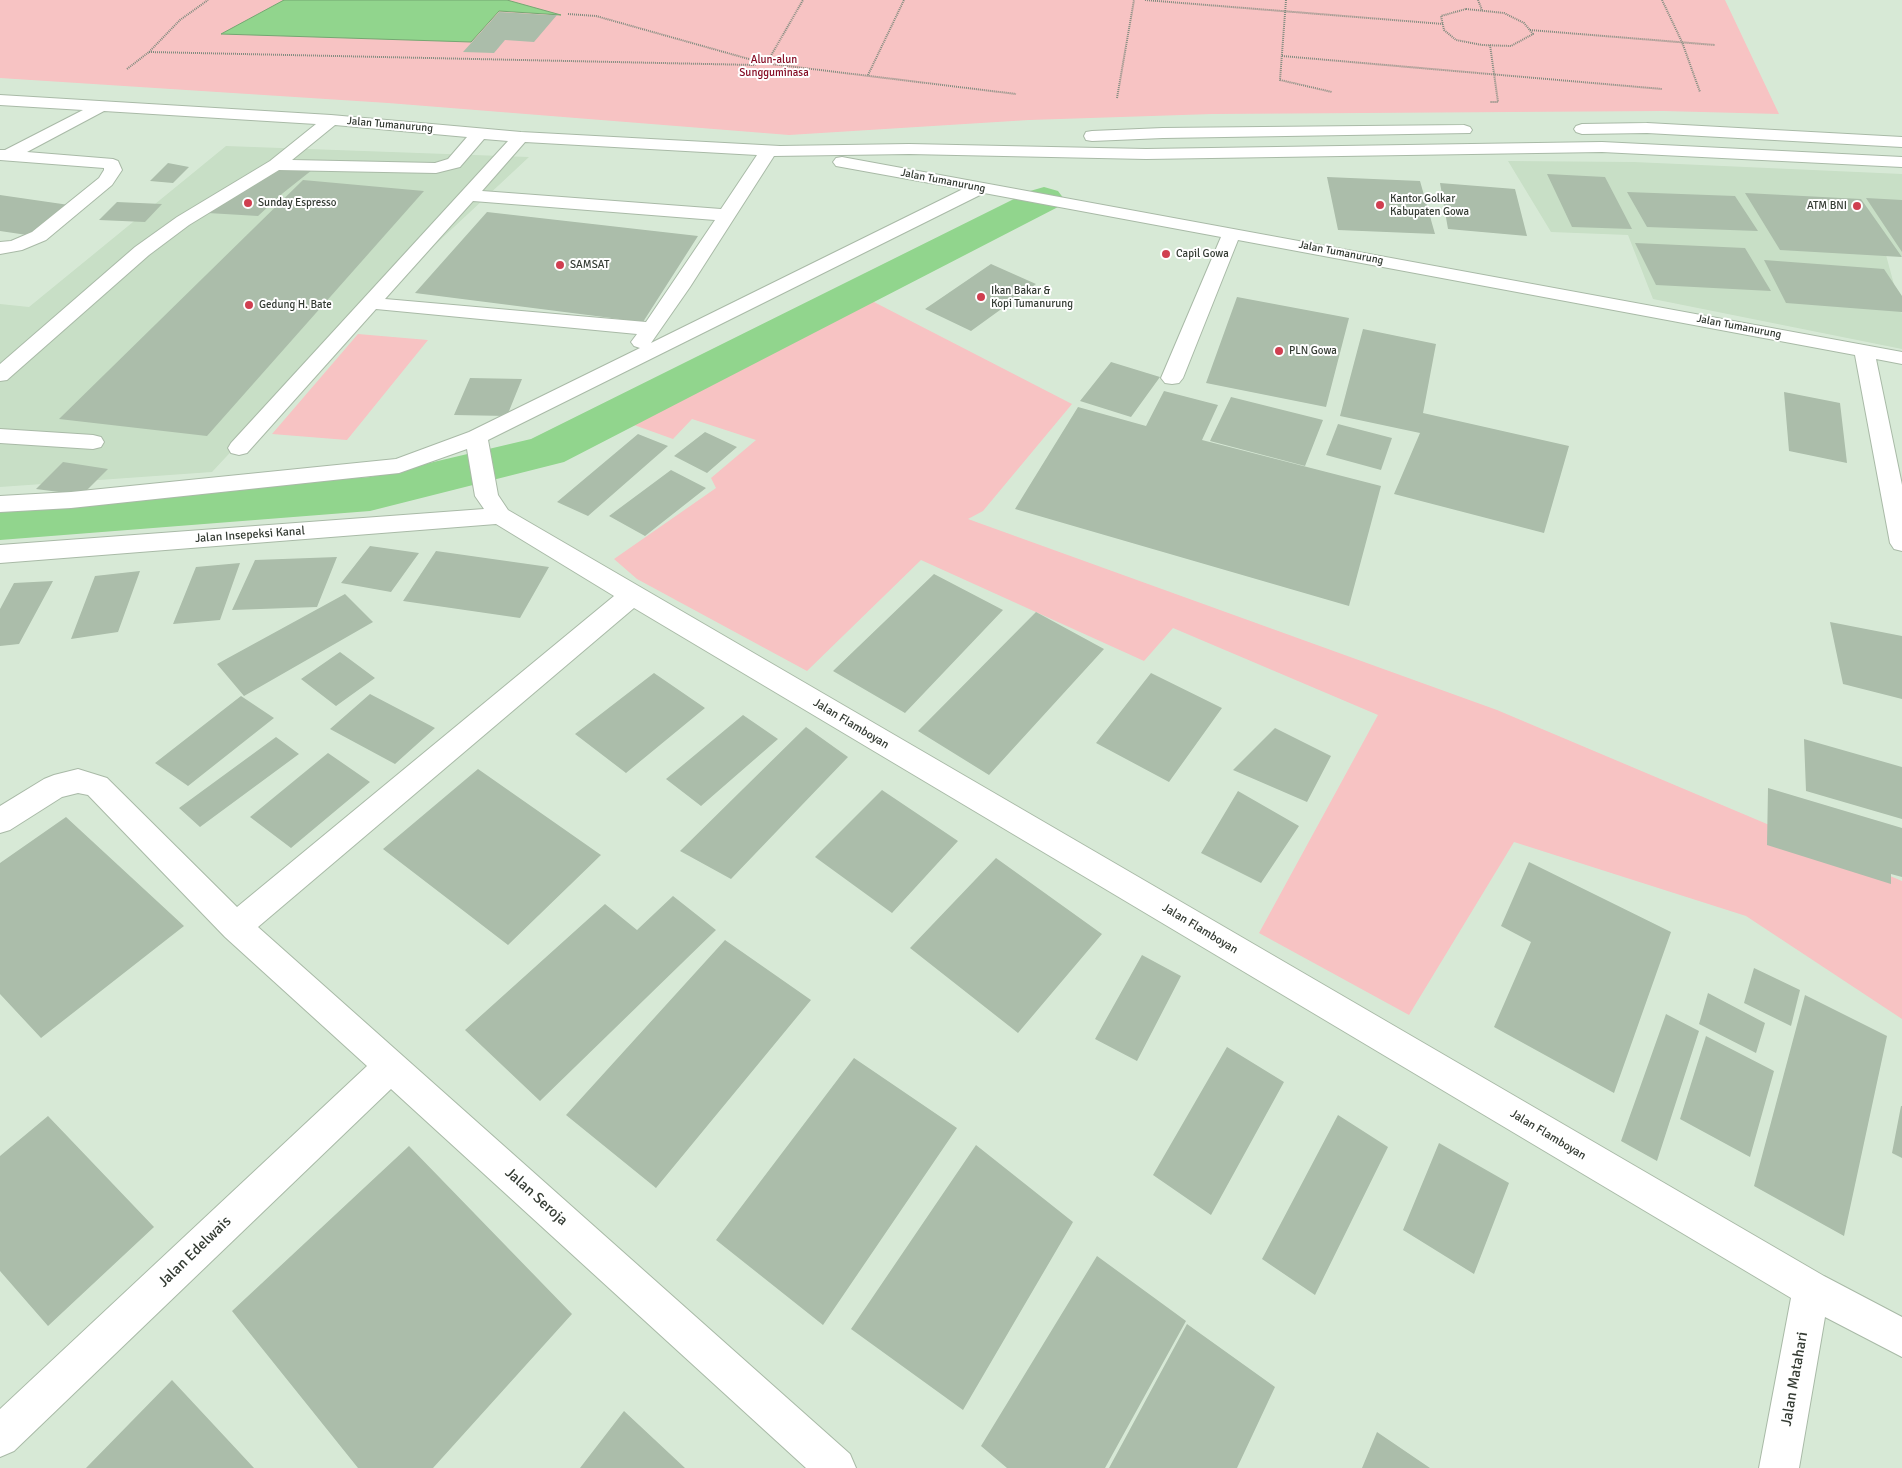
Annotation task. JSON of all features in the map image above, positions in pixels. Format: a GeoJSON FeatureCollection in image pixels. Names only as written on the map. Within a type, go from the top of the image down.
{"type":"FeatureCollection","features":[{"type":"Feature","properties":{"kind":"street","name":"Jalan Tumanurung"},"geometry":{"type":"LineString","coordinates":[[0,100],[331,120],[521,137],[774,150],[909,149],[1146,154],[1602,147],[1902,162]]}},
{"type":"Feature","properties":{"kind":"street"},"geometry":{"type":"LineString","coordinates":[[4,155],[102,106]]}},
{"type":"Feature","properties":{"kind":"street"},"geometry":{"type":"LineString","coordinates":[[0,375],[142,251],[183,220],[276,165],[331,120]]}},
{"type":"Feature","properties":{"kind":"street"},"geometry":{"type":"LineString","coordinates":[[1568,129],[1647,128],[1902,142]]}},
{"type":"Feature","properties":{"kind":"street","name":"Jalan Tumanurung"},"geometry":{"type":"LineString","coordinates":[[909,149],[1010,139],[1163,133],[1479,130]]}},
{"type":"Feature","properties":{"kind":"street"},"geometry":{"type":"LineString","coordinates":[[276,165],[436,168],[454,163],[479,134]]}},
{"type":"Feature","properties":{"kind":"street"},"geometry":{"type":"LineString","coordinates":[[240,448],[521,137]]}},
{"type":"Feature","properties":{"kind":"street","name":"Jalan Tumanurung"},"geometry":{"type":"LineString","coordinates":[[774,150],[1902,358]]}},
{"type":"Feature","properties":{"kind":"street"},"geometry":{"type":"LineString","coordinates":[[369,303],[646,336],[725,215],[774,150]]}},
{"type":"Feature","properties":{"kind":"street"},"geometry":{"type":"LineString","coordinates":[[0,248],[15,246],[39,236],[106,181],[113,170],[112,165],[107,163],[4,155]]}},
{"type":"Feature","properties":{"kind":"street"},"geometry":{"type":"LineString","coordinates":[[0,504],[80,499],[398,466],[477,445],[980,188]]}},
{"type":"Feature","properties":{"kind":"street"},"geometry":{"type":"LineString","coordinates":[[468,195],[725,215]]}},
{"type":"Feature","properties":{"kind":"street"},"geometry":{"type":"LineString","coordinates":[[1172,378],[1232,233]]}},
{"type":"Feature","properties":{"kind":"street"},"geometry":{"type":"LineString","coordinates":[[1864,350],[1902,543]]}},
{"type":"Feature","properties":{"kind":"street"},"geometry":{"type":"LineString","coordinates":[[0,436],[93,442]]}},
{"type":"Feature","properties":{"kind":"street"},"geometry":{"type":"LineString","coordinates":[[477,445],[493,506]]}},
{"type":"Feature","properties":{"kind":"street","name":"Jalan Insepeksi Kanal"},"geometry":{"type":"LineString","coordinates":[[0,554],[493,506]]}},
{"type":"Feature","properties":{"kind":"street","name":"Jalan Flamboyan"},"geometry":{"type":"LineString","coordinates":[[493,506],[632,595],[1811,1289],[1902,1338]]}},
{"type":"Feature","properties":{"kind":"street"},"geometry":{"type":"LineString","coordinates":[[236,927],[632,595]]}},
{"type":"Feature","properties":{"kind":"street","name":"Jalan Seroja"},"geometry":{"type":"LineString","coordinates":[[0,821],[54,786],[78,782],[97,786],[236,927],[836,1468]]}},
{"type":"Feature","properties":{"kind":"street","name":"Jalan Edelwais"},"geometry":{"type":"LineString","coordinates":[[0,1437],[391,1066]]}},
{"type":"Feature","properties":{"kind":"street","name":"Jalan Matahari"},"geometry":{"type":"LineString","coordinates":[[1779,1468],[1811,1289]]}},
{"type":"Feature","properties":{"kind":"path"},"geometry":{"type":"LineString","coordinates":[[208,0],[180,20],[149,52],[733,65],[763,62],[769,59],[803,0]]}},
{"type":"Feature","properties":{"kind":"path"},"geometry":{"type":"LineString","coordinates":[[868,75],[904,0]]}},
{"type":"Feature","properties":{"kind":"path"},"geometry":{"type":"LineString","coordinates":[[1116,101],[1134,0]]}},
{"type":"Feature","properties":{"kind":"path"},"geometry":{"type":"LineString","coordinates":[[1145,0],[1443,24]]}},
{"type":"Feature","properties":{"kind":"path"},"geometry":{"type":"LineString","coordinates":[[1228,7],[1229,0]]}},
{"type":"Feature","properties":{"kind":"path"},"geometry":{"type":"LineString","coordinates":[[1286,0],[1280,80],[1335,93]]}},
{"type":"Feature","properties":{"kind":"path"},"geometry":{"type":"LineString","coordinates":[[1478,0],[1482,10]]}},
{"type":"Feature","properties":{"kind":"path"},"geometry":{"type":"LineString","coordinates":[[1662,0],[1682,42],[1702,92],[1692,91]]}},
{"type":"Feature","properties":{"kind":"path"},"geometry":{"type":"LineString","coordinates":[[1466,9],[1482,10],[1504,13],[1524,23],[1533,34],[1511,46],[1456,40],[1444,30],[1441,16],[1466,9]]}},
{"type":"Feature","properties":{"kind":"path"},"geometry":{"type":"LineString","coordinates":[[568,14],[596,16],[763,62],[1016,94]]}},
{"type":"Feature","properties":{"kind":"path"},"geometry":{"type":"LineString","coordinates":[[1530,30],[1715,45]]}},
{"type":"Feature","properties":{"kind":"path"},"geometry":{"type":"LineString","coordinates":[[1488,102],[1498,102],[1490,45]]}},
{"type":"Feature","properties":{"kind":"path"},"geometry":{"type":"LineString","coordinates":[[1282,56],[1494,76],[1662,89]]}},
{"type":"Feature","properties":{"kind":"shaded area"},"geometry":{"type":"Polygon","coordinates":[[[284,0],[507,0],[561,15],[499,11],[471,42],[221,34],[284,0]]]}},
{"type":"Feature","properties":{"kind":"shaded area"},"geometry":{"type":"Polygon","coordinates":[[[226,146],[529,157],[349,325],[212,472],[0,487],[0,304],[29,307],[226,146]]]}},
{"type":"Feature","properties":{"kind":"shaded area"},"geometry":{"type":"Polygon","coordinates":[[[1508,161],[1634,162],[1902,174],[1902,256],[1886,255],[1902,314],[1902,349],[1653,299],[1628,235],[1551,232],[1508,161]]]}},
{"type":"Feature","properties":{"kind":"green space","name":"Alun-alun Sungguminasa"},"geometry":{"type":"Polygon","coordinates":[[[0,0],[1725,0],[1779,114],[1663,111],[1212,114],[1029,120],[789,135],[388,103],[0,78],[0,0]]]}},
{"type":"Feature","properties":{"kind":"green space"},"geometry":{"type":"Polygon","coordinates":[[[872,301],[1072,404],[983,511],[968,519],[1497,710],[1902,881],[1902,1019],[1746,916],[1514,842],[1409,1015],[1259,933],[1378,715],[1173,628],[1144,661],[921,560],[807,671],[637,579],[614,559],[716,488],[711,478],[756,440],[692,419],[673,439],[634,425],[700,388],[872,301]]]}},
{"type":"Feature","properties":{"kind":"green space"},"geometry":{"type":"Polygon","coordinates":[[[358,334],[428,340],[347,440],[272,434],[358,334]]]}},
{"type":"Feature","properties":{"kind":"building"},"geometry":{"type":"Polygon","coordinates":[[[499,12],[557,15],[534,42],[505,40],[494,53],[463,52],[499,12]]]}},
{"type":"Feature","properties":{"kind":"building"},"geometry":{"type":"Polygon","coordinates":[[[168,163],[189,167],[173,183],[150,181],[168,163]]]}},
{"type":"Feature","properties":{"kind":"building","name":"Sunday Espresso"},"geometry":{"type":"Polygon","coordinates":[[[275,170],[312,170],[258,216],[208,213],[275,170]]]}},
{"type":"Feature","properties":{"kind":"building"},"geometry":{"type":"Polygon","coordinates":[[[1547,174],[1605,177],[1632,229],[1572,227],[1547,174]]]}},
{"type":"Feature","properties":{"kind":"building","name":"Kantor Golkar Kabupaten Gowa"},"geometry":{"type":"Polygon","coordinates":[[[1327,177],[1420,181],[1435,234],[1338,230],[1327,177]]]}},
{"type":"Feature","properties":{"kind":"building","name":"Gedung H. Bate"},"geometry":{"type":"Polygon","coordinates":[[[303,180],[424,191],[207,436],[59,419],[303,180]]]}},
{"type":"Feature","properties":{"kind":"building"},"geometry":{"type":"Polygon","coordinates":[[[1440,183],[1515,189],[1527,236],[1448,229],[1440,183]]]}},
{"type":"Feature","properties":{"kind":"building"},"geometry":{"type":"Polygon","coordinates":[[[1627,192],[1735,196],[1758,231],[1647,227],[1627,192]]]}},
{"type":"Feature","properties":{"kind":"building"},"geometry":{"type":"Polygon","coordinates":[[[1745,193],[1861,199],[1902,257],[1780,250],[1745,193]]]}},
{"type":"Feature","properties":{"kind":"building"},"geometry":{"type":"Polygon","coordinates":[[[0,195],[69,205],[27,235],[0,231],[0,195]]]}},
{"type":"Feature","properties":{"kind":"building"},"geometry":{"type":"Polygon","coordinates":[[[1866,198],[1902,200],[1902,252],[1866,198]]]}},
{"type":"Feature","properties":{"kind":"building"},"geometry":{"type":"Polygon","coordinates":[[[117,202],[162,204],[145,222],[99,220],[117,202]]]}},
{"type":"Feature","properties":{"kind":"building","name":"SAMSAT"},"geometry":{"type":"Polygon","coordinates":[[[487,212],[698,236],[643,322],[415,293],[487,212]]]}},
{"type":"Feature","properties":{"kind":"building"},"geometry":{"type":"Polygon","coordinates":[[[1635,243],[1745,248],[1771,291],[1656,285],[1635,243]]]}},
{"type":"Feature","properties":{"kind":"building"},"geometry":{"type":"Polygon","coordinates":[[[1764,260],[1884,269],[1902,296],[1902,312],[1786,303],[1764,260]]]}},
{"type":"Feature","properties":{"kind":"building","name":"Ikan Bakar & Kopi Tumanurung"},"geometry":{"type":"Polygon","coordinates":[[[991,264],[1036,284],[971,331],[925,309],[991,264]]]}},
{"type":"Feature","properties":{"kind":"building","name":"PLN Gowa"},"geometry":{"type":"Polygon","coordinates":[[[1237,297],[1349,318],[1326,407],[1206,383],[1237,297]]]}},
{"type":"Feature","properties":{"kind":"building"},"geometry":{"type":"Polygon","coordinates":[[[1363,329],[1436,344],[1423,413],[1569,446],[1544,533],[1394,494],[1420,433],[1340,416],[1363,329]]]}},
{"type":"Feature","properties":{"kind":"building"},"geometry":{"type":"Polygon","coordinates":[[[1111,362],[1160,377],[1131,417],[1080,401],[1111,362]]]}},
{"type":"Feature","properties":{"kind":"building"},"geometry":{"type":"Polygon","coordinates":[[[470,378],[522,379],[507,416],[454,415],[470,378]]]}},
{"type":"Feature","properties":{"kind":"building"},"geometry":{"type":"Polygon","coordinates":[[[1164,391],[1218,405],[1202,440],[1381,486],[1349,606],[1015,509],[1078,407],[1146,426],[1164,391]]]}},
{"type":"Feature","properties":{"kind":"building"},"geometry":{"type":"Polygon","coordinates":[[[1784,392],[1840,403],[1847,463],[1789,451],[1784,392]]]}},
{"type":"Feature","properties":{"kind":"building"},"geometry":{"type":"Polygon","coordinates":[[[1231,397],[1323,420],[1305,466],[1210,441],[1231,397]]]}},
{"type":"Feature","properties":{"kind":"building"},"geometry":{"type":"Polygon","coordinates":[[[1338,424],[1392,438],[1381,470],[1326,455],[1338,424]]]}},
{"type":"Feature","properties":{"kind":"building"},"geometry":{"type":"Polygon","coordinates":[[[705,432],[737,447],[707,473],[674,456],[705,432]]]}},
{"type":"Feature","properties":{"kind":"building"},"geometry":{"type":"Polygon","coordinates":[[[638,434],[668,446],[588,516],[557,502],[638,434]]]}},
{"type":"Feature","properties":{"kind":"building"},"geometry":{"type":"Polygon","coordinates":[[[63,462],[108,469],[82,495],[36,489],[63,462]]]}},
{"type":"Feature","properties":{"kind":"building"},"geometry":{"type":"Polygon","coordinates":[[[671,470],[706,488],[645,536],[609,516],[671,470]]]}},
{"type":"Feature","properties":{"kind":"building"},"geometry":{"type":"Polygon","coordinates":[[[370,546],[419,553],[391,592],[341,583],[370,546]]]}},
{"type":"Feature","properties":{"kind":"building"},"geometry":{"type":"Polygon","coordinates":[[[436,551],[549,567],[520,618],[403,601],[436,551]]]}},
{"type":"Feature","properties":{"kind":"building"},"geometry":{"type":"Polygon","coordinates":[[[337,557],[317,607],[232,610],[255,560],[337,557]]]}},
{"type":"Feature","properties":{"kind":"building"},"geometry":{"type":"Polygon","coordinates":[[[240,563],[220,620],[173,624],[196,567],[240,563]]]}},
{"type":"Feature","properties":{"kind":"building"},"geometry":{"type":"Polygon","coordinates":[[[140,571],[118,632],[71,639],[95,576],[140,571]]]}},
{"type":"Feature","properties":{"kind":"building"},"geometry":{"type":"Polygon","coordinates":[[[934,574],[1003,610],[905,713],[833,671],[934,574]]]}},
{"type":"Feature","properties":{"kind":"building"},"geometry":{"type":"Polygon","coordinates":[[[53,581],[19,644],[0,646],[0,609],[14,583],[53,581]]]}},
{"type":"Feature","properties":{"kind":"building"},"geometry":{"type":"Polygon","coordinates":[[[345,594],[373,622],[244,696],[217,664],[345,594]]]}},
{"type":"Feature","properties":{"kind":"building"},"geometry":{"type":"Polygon","coordinates":[[[1036,612],[1104,649],[989,775],[918,731],[1036,612]]]}},
{"type":"Feature","properties":{"kind":"building"},"geometry":{"type":"Polygon","coordinates":[[[1830,622],[1902,636],[1902,699],[1843,684],[1830,622]]]}},
{"type":"Feature","properties":{"kind":"building"},"geometry":{"type":"Polygon","coordinates":[[[340,652],[375,678],[336,706],[301,679],[340,652]]]}},
{"type":"Feature","properties":{"kind":"building"},"geometry":{"type":"Polygon","coordinates":[[[654,673],[705,708],[626,773],[575,734],[654,673]]]}},
{"type":"Feature","properties":{"kind":"building"},"geometry":{"type":"Polygon","coordinates":[[[1151,673],[1222,708],[1169,782],[1096,743],[1151,673]]]}},
{"type":"Feature","properties":{"kind":"building"},"geometry":{"type":"Polygon","coordinates":[[[370,694],[435,728],[395,764],[330,729],[370,694]]]}},
{"type":"Feature","properties":{"kind":"building"},"geometry":{"type":"Polygon","coordinates":[[[241,696],[274,718],[188,786],[155,763],[241,696]]]}},
{"type":"Feature","properties":{"kind":"building"},"geometry":{"type":"Polygon","coordinates":[[[743,715],[778,739],[701,806],[666,779],[743,715]]]}},
{"type":"Feature","properties":{"kind":"building"},"geometry":{"type":"Polygon","coordinates":[[[806,727],[848,757],[731,879],[680,851],[806,727]]]}},
{"type":"Feature","properties":{"kind":"building"},"geometry":{"type":"Polygon","coordinates":[[[1275,728],[1331,756],[1307,802],[1233,770],[1275,728]]]}},
{"type":"Feature","properties":{"kind":"building"},"geometry":{"type":"Polygon","coordinates":[[[276,737],[299,754],[200,827],[179,808],[276,737]]]}},
{"type":"Feature","properties":{"kind":"building"},"geometry":{"type":"Polygon","coordinates":[[[1804,739],[1902,767],[1902,819],[1806,791],[1804,739]]]}},
{"type":"Feature","properties":{"kind":"building"},"geometry":{"type":"Polygon","coordinates":[[[328,753],[370,782],[291,848],[250,817],[328,753]]]}},
{"type":"Feature","properties":{"kind":"building"},"geometry":{"type":"Polygon","coordinates":[[[478,769],[601,855],[508,945],[383,849],[478,769]]]}},
{"type":"Feature","properties":{"kind":"building"},"geometry":{"type":"Polygon","coordinates":[[[1768,788],[1902,828],[1902,877],[1891,874],[1891,884],[1767,845],[1768,788]]]}},
{"type":"Feature","properties":{"kind":"building"},"geometry":{"type":"Polygon","coordinates":[[[882,790],[958,841],[892,913],[815,857],[882,790]]]}},
{"type":"Feature","properties":{"kind":"building"},"geometry":{"type":"Polygon","coordinates":[[[1238,791],[1299,826],[1261,883],[1201,853],[1238,791]]]}},
{"type":"Feature","properties":{"kind":"building"},"geometry":{"type":"Polygon","coordinates":[[[66,817],[184,926],[41,1038],[0,994],[0,863],[66,817]]]}},
{"type":"Feature","properties":{"kind":"building"},"geometry":{"type":"Polygon","coordinates":[[[996,858],[1102,934],[1018,1033],[910,948],[996,858]]]}},
{"type":"Feature","properties":{"kind":"building"},"geometry":{"type":"Polygon","coordinates":[[[1529,862],[1671,932],[1614,1093],[1494,1027],[1531,942],[1501,926],[1529,862]]]}},
{"type":"Feature","properties":{"kind":"building"},"geometry":{"type":"Polygon","coordinates":[[[673,896],[716,930],[540,1101],[465,1030],[605,904],[637,930],[673,896]]]}},
{"type":"Feature","properties":{"kind":"building"},"geometry":{"type":"Polygon","coordinates":[[[725,940],[811,1000],[656,1188],[566,1115],[725,940]]]}},
{"type":"Feature","properties":{"kind":"building"},"geometry":{"type":"Polygon","coordinates":[[[1142,955],[1181,976],[1137,1061],[1095,1039],[1142,955]]]}},
{"type":"Feature","properties":{"kind":"building"},"geometry":{"type":"Polygon","coordinates":[[[1754,968],[1800,990],[1791,1026],[1744,1003],[1754,968]]]}},
{"type":"Feature","properties":{"kind":"building"},"geometry":{"type":"Polygon","coordinates":[[[1708,993],[1765,1023],[1756,1053],[1699,1024],[1708,993]]]}},
{"type":"Feature","properties":{"kind":"building"},"geometry":{"type":"Polygon","coordinates":[[[1805,995],[1887,1036],[1844,1236],[1754,1186],[1805,995]]]}},
{"type":"Feature","properties":{"kind":"building"},"geometry":{"type":"Polygon","coordinates":[[[1666,1014],[1699,1031],[1657,1161],[1621,1141],[1666,1014]]]}},
{"type":"Feature","properties":{"kind":"building"},"geometry":{"type":"Polygon","coordinates":[[[1706,1036],[1774,1071],[1750,1157],[1680,1119],[1706,1036]]]}},
{"type":"Feature","properties":{"kind":"building"},"geometry":{"type":"Polygon","coordinates":[[[1227,1047],[1284,1082],[1211,1215],[1153,1175],[1227,1047]]]}},
{"type":"Feature","properties":{"kind":"building"},"geometry":{"type":"Polygon","coordinates":[[[854,1058],[957,1128],[823,1325],[716,1240],[854,1058]]]}},
{"type":"Feature","properties":{"kind":"building"},"geometry":{"type":"Polygon","coordinates":[[[1902,1106],[1902,1158],[1892,1153],[1902,1106]]]}},
{"type":"Feature","properties":{"kind":"building"},"geometry":{"type":"Polygon","coordinates":[[[1338,1115],[1388,1147],[1315,1295],[1262,1259],[1338,1115]]]}},
{"type":"Feature","properties":{"kind":"building"},"geometry":{"type":"Polygon","coordinates":[[[48,1116],[154,1227],[48,1326],[0,1271],[0,1156],[48,1116]]]}},
{"type":"Feature","properties":{"kind":"building"},"geometry":{"type":"Polygon","coordinates":[[[1439,1143],[1509,1183],[1474,1274],[1403,1230],[1439,1143]]]}},
{"type":"Feature","properties":{"kind":"building"},"geometry":{"type":"Polygon","coordinates":[[[976,1145],[1073,1222],[963,1410],[851,1329],[976,1145]]]}},
{"type":"Feature","properties":{"kind":"building"},"geometry":{"type":"Polygon","coordinates":[[[409,1146],[572,1314],[433,1468],[358,1468],[232,1311],[409,1146]]]}},
{"type":"Feature","properties":{"kind":"building"},"geometry":{"type":"Polygon","coordinates":[[[1097,1256],[1186,1321],[1105,1468],[1007,1468],[981,1446],[1097,1256]]]}},
{"type":"Feature","properties":{"kind":"building"},"geometry":{"type":"Polygon","coordinates":[[[1187,1324],[1275,1387],[1237,1468],[1109,1468],[1187,1324]]]}},
{"type":"Feature","properties":{"kind":"building"},"geometry":{"type":"Polygon","coordinates":[[[172,1380],[254,1468],[86,1468],[172,1380]]]}},
{"type":"Feature","properties":{"kind":"building"},"geometry":{"type":"Polygon","coordinates":[[[624,1411],[685,1468],[580,1468],[624,1411]]]}},
{"type":"Feature","properties":{"kind":"building"},"geometry":{"type":"Polygon","coordinates":[[[1377,1432],[1430,1468],[1362,1468],[1377,1432]]]}},
{"type":"Feature","properties":{"kind":"waterway"},"geometry":{"type":"LineString","coordinates":[[0,522],[370,494],[546,451],[1044,199]]}},
{"type":"Feature","properties":{"kind":"place","name":"Sunday Espresso"},"geometry":{"type":"Point","coordinates":[248,203]}},
{"type":"Feature","properties":{"kind":"place","name":"Kantor Golkar Kabupaten Gowa"},"geometry":{"type":"Point","coordinates":[1380,205]}},
{"type":"Feature","properties":{"kind":"place","name":"ATM BNI"},"geometry":{"type":"Point","coordinates":[1857,206]}},
{"type":"Feature","properties":{"kind":"place","name":"Capil Gowa"},"geometry":{"type":"Point","coordinates":[1166,254]}},
{"type":"Feature","properties":{"kind":"place","name":"SAMSAT"},"geometry":{"type":"Point","coordinates":[560,265]}},
{"type":"Feature","properties":{"kind":"place","name":"Ikan Bakar & Kopi Tumanurung"},"geometry":{"type":"Point","coordinates":[981,297]}},
{"type":"Feature","properties":{"kind":"place","name":"Gedung H. Bate"},"geometry":{"type":"Point","coordinates":[249,305]}},
{"type":"Feature","properties":{"kind":"place","name":"PLN Gowa"},"geometry":{"type":"Point","coordinates":[1279,351]}}]}
